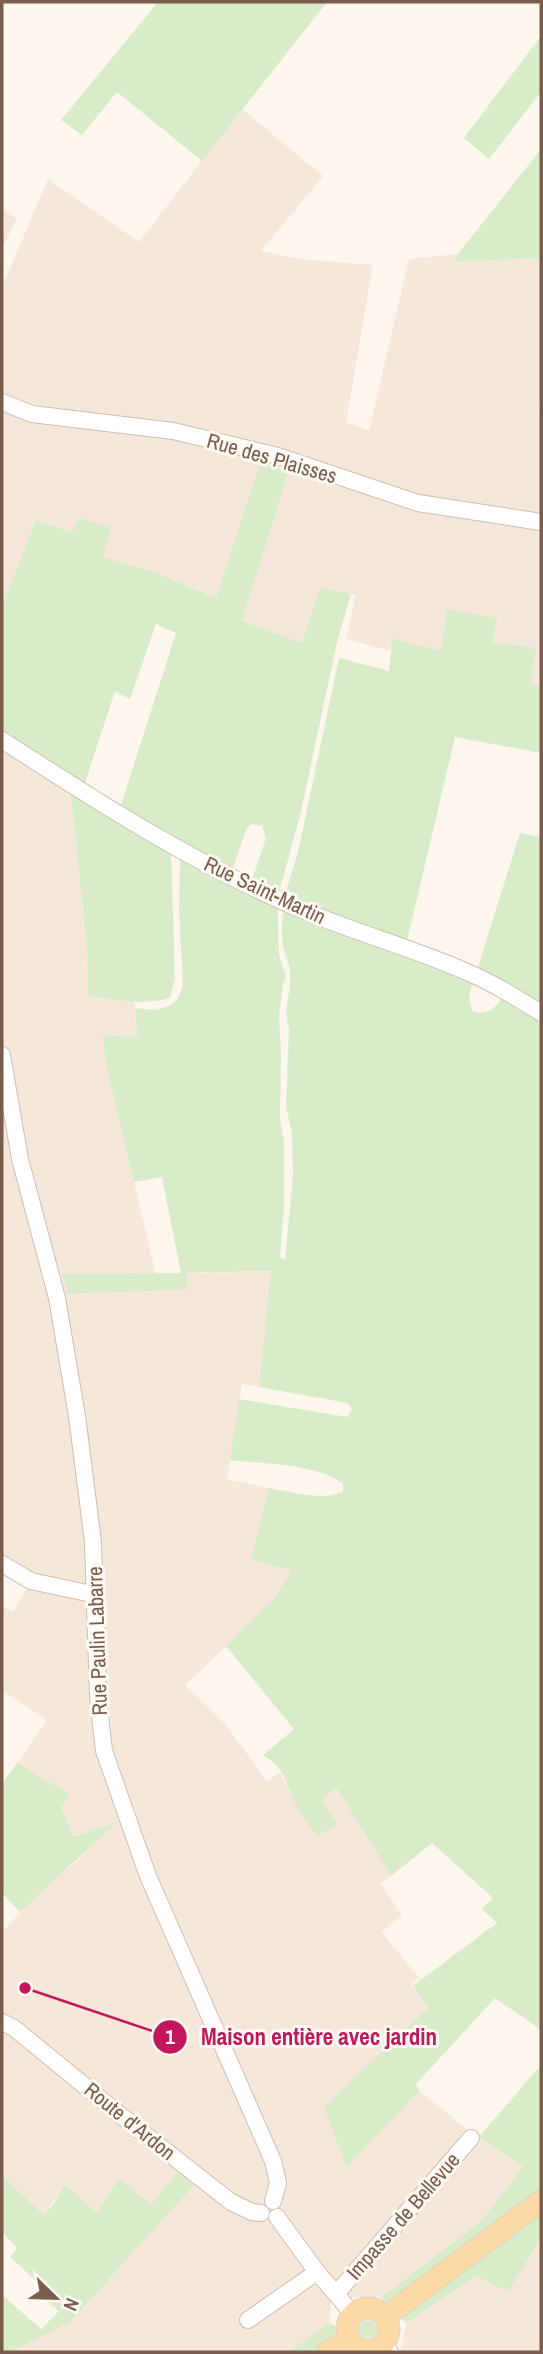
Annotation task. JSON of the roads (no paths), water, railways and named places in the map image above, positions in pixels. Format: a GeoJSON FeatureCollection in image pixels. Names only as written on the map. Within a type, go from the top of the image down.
{"type":"FeatureCollection","features":[{"type":"Feature","properties":{"kind":"main road"},"geometry":{"type":"LineString","coordinates":[[385,2317],[541,2201]]}},
{"type":"Feature","properties":{"kind":"main road"},"geometry":{"type":"LineString","coordinates":[[363,2309],[373,2309],[385,2317],[389,2331],[387,2348],[364,2350],[355,2346],[347,2329],[354,2314],[363,2309]]}},
{"type":"Feature","properties":{"kind":"main road"},"geometry":{"type":"LineString","coordinates":[[327,2352],[350,2339]]}},
{"type":"Feature","properties":{"kind":"street","name":"Rue des Plaisses"},"geometry":{"type":"LineString","coordinates":[[2,402],[32,414],[173,431],[264,453],[418,503],[541,522]]}},
{"type":"Feature","properties":{"kind":"street","name":"Rue Saint-Martin"},"geometry":{"type":"LineString","coordinates":[[2,740],[83,792],[182,850],[307,912],[466,971],[541,1013]]}},
{"type":"Feature","properties":{"kind":"street","name":"Rue Paulin Labarre"},"geometry":{"type":"LineString","coordinates":[[2,1055],[20,1159],[59,1311],[84,1467],[93,1542],[98,1698],[104,1751],[148,1876],[273,2161],[278,2183],[271,2210]]}},
{"type":"Feature","properties":{"kind":"street"},"geometry":{"type":"LineString","coordinates":[[2,1564],[31,1581],[96,1595]]}},
{"type":"Feature","properties":{"kind":"street","name":"Route d'Ardon"},"geometry":{"type":"LineString","coordinates":[[2,2022],[14,2028],[232,2202],[252,2212],[271,2210]]}},
{"type":"Feature","properties":{"kind":"street","name":"Impasse de Bellevue"},"geometry":{"type":"LineString","coordinates":[[336,2294],[471,2138]]}},
{"type":"Feature","properties":{"kind":"street"},"geometry":{"type":"LineString","coordinates":[[271,2210],[317,2272],[354,2314]]}},
{"type":"Feature","properties":{"kind":"street"},"geometry":{"type":"LineString","coordinates":[[259,2317],[317,2272]]}},
{"type":"Feature","properties":{"kind":"place","name":"Maison entière avec jardin"},"geometry":{"type":"Point","coordinates":[25,1988]}}]}
